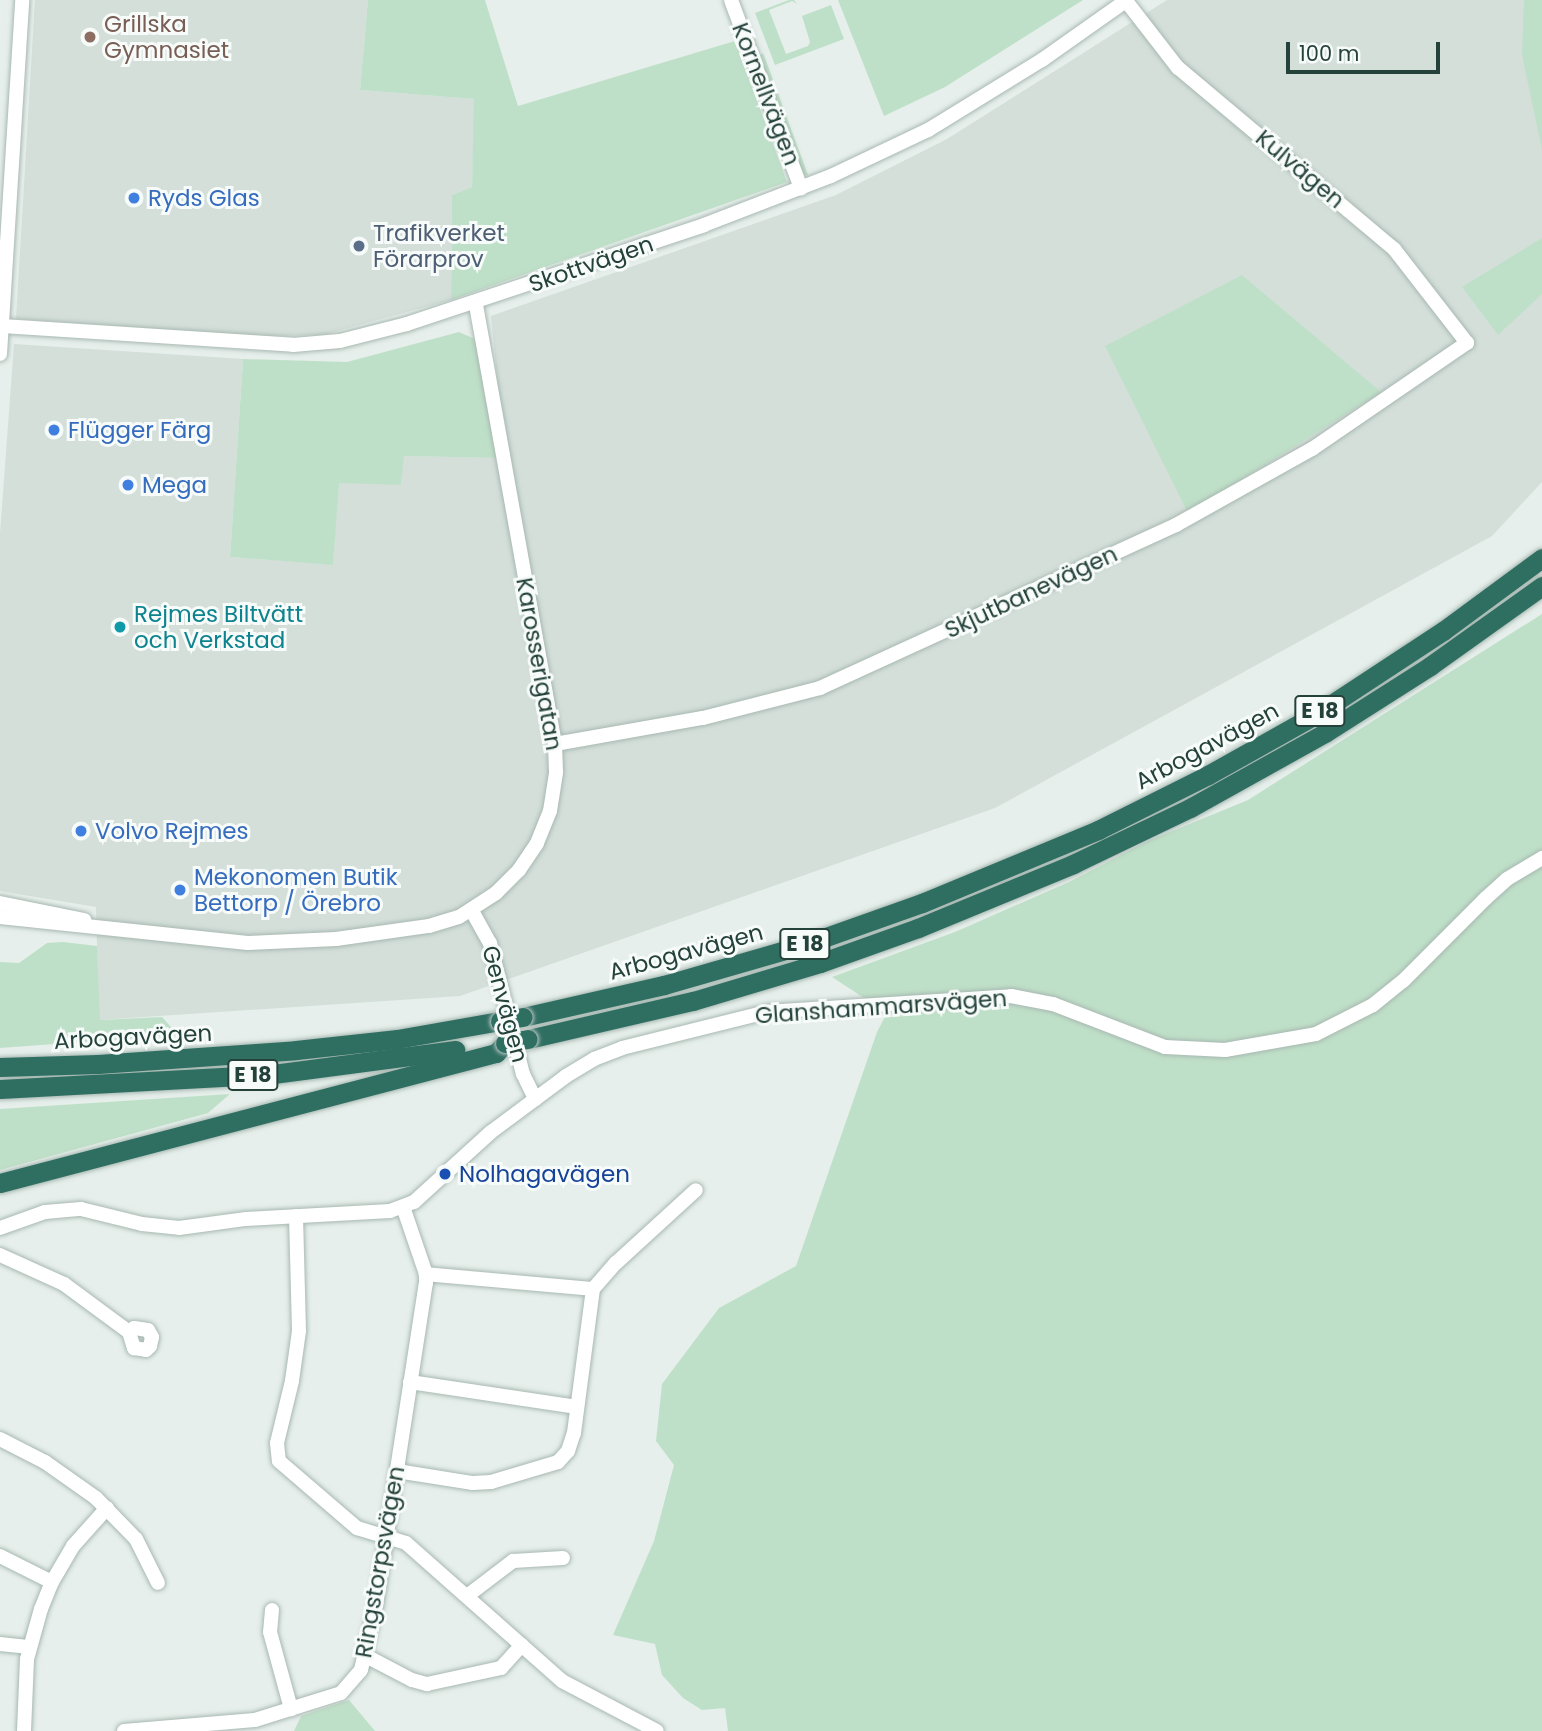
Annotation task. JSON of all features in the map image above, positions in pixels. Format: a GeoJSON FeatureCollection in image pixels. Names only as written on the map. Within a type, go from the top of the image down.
{"type":"FeatureCollection","features":[{"type":"Feature","properties":{"kind":"highway","name":"Arbogavägen"},"geometry":{"type":"LineString","coordinates":[[0,1067],[284,1052],[397,1039],[523,1017],[640,992],[806,944],[922,902],[1098,830],[1190,785],[1315,715],[1443,631],[1542,558]]}},
{"type":"Feature","properties":{"kind":"highway","name":"Arbogavägen"},"geometry":{"type":"LineString","coordinates":[[0,1088],[273,1074],[358,1065],[505,1043],[693,1001],[820,963],[930,923],[1073,864],[1190,808],[1325,733],[1440,659],[1542,586]]}},
{"type":"Feature","properties":{"kind":"highway","name":"E 18"},"geometry":{"type":"LineString","coordinates":[[0,1183],[496,1053],[505,1043]]}},
{"type":"Feature","properties":{"kind":"street"},"geometry":{"type":"LineString","coordinates":[[0,354],[22,0]]}},
{"type":"Feature","properties":{"kind":"street","name":"Kornellvägen"},"geometry":{"type":"LineString","coordinates":[[730,0],[801,188]]}},
{"type":"Feature","properties":{"kind":"street","name":"Skottvägen"},"geometry":{"type":"LineString","coordinates":[[2,326],[293,345],[354,338],[476,303],[704,225],[801,188],[929,130],[1042,60],[1127,1]]}},
{"type":"Feature","properties":{"kind":"street","name":"Kulvägen"},"geometry":{"type":"LineString","coordinates":[[1127,1],[1178,68],[1394,248],[1466,343]]}},
{"type":"Feature","properties":{"kind":"street","name":"Karosserigatan"},"geometry":{"type":"LineString","coordinates":[[0,917],[214,941],[295,943],[429,926],[472,911],[504,886],[537,843],[550,811],[556,772],[555,744],[476,303]]}},
{"type":"Feature","properties":{"kind":"street","name":"Skjutbanevägen"},"geometry":{"type":"LineString","coordinates":[[555,744],[714,716],[820,688],[1176,525],[1312,449],[1466,343]]}},
{"type":"Feature","properties":{"kind":"street","name":"Glanshammarsvägen"},"geometry":{"type":"LineString","coordinates":[[0,1228],[45,1212],[81,1209],[142,1224],[179,1228],[296,1216],[372,1213],[403,1206],[414,1202],[491,1132],[580,1067],[615,1051],[746,1016],[785,1010],[1011,996],[1053,1003],[1165,1047],[1225,1050],[1315,1034],[1373,1005],[1403,981],[1507,879],[1542,858]]}},
{"type":"Feature","properties":{"kind":"street","name":"Karosserigatan"},"geometry":{"type":"LineString","coordinates":[[0,903],[14,909],[86,921],[94,926]]}},
{"type":"Feature","properties":{"kind":"street","name":"Genvägen"},"geometry":{"type":"LineString","coordinates":[[472,911],[490,943],[523,1074],[535,1099]]}},
{"type":"Feature","properties":{"kind":"street"},"geometry":{"type":"LineString","coordinates":[[397,1471],[473,1483],[491,1482],[551,1465],[564,1458],[568,1451],[577,1407],[593,1289],[616,1263],[696,1189]]}},
{"type":"Feature","properties":{"kind":"street","name":"Ringstorpsvägen"},"geometry":{"type":"LineString","coordinates":[[124,1731],[239,1723],[341,1693],[356,1679],[366,1656],[387,1536],[426,1274],[403,1206]]}},
{"type":"Feature","properties":{"kind":"street"},"geometry":{"type":"LineString","coordinates":[[296,1216],[299,1331],[292,1381],[276,1452],[279,1461],[357,1528],[406,1543],[562,1681],[657,1731]]}},
{"type":"Feature","properties":{"kind":"street"},"geometry":{"type":"LineString","coordinates":[[0,1255],[64,1284],[129,1332]]}},
{"type":"Feature","properties":{"kind":"street"},"geometry":{"type":"LineString","coordinates":[[426,1274],[593,1289]]}},
{"type":"Feature","properties":{"kind":"street"},"geometry":{"type":"LineString","coordinates":[[410,1382],[577,1407]]}},
{"type":"Feature","properties":{"kind":"street"},"geometry":{"type":"LineString","coordinates":[[0,1439],[45,1462],[107,1508],[136,1539],[158,1583]]}},
{"type":"Feature","properties":{"kind":"street"},"geometry":{"type":"LineString","coordinates":[[24,1731],[25,1679],[30,1647],[52,1582],[73,1546],[107,1508]]}},
{"type":"Feature","properties":{"kind":"street"},"geometry":{"type":"LineString","coordinates":[[0,1556],[52,1582]]}},
{"type":"Feature","properties":{"kind":"street"},"geometry":{"type":"LineString","coordinates":[[467,1596],[513,1561],[563,1558]]}},
{"type":"Feature","properties":{"kind":"street"},"geometry":{"type":"LineString","coordinates":[[272,1610],[270,1632],[291,1709]]}},
{"type":"Feature","properties":{"kind":"street"},"geometry":{"type":"LineString","coordinates":[[0,1644],[30,1647]]}},
{"type":"Feature","properties":{"kind":"street"},"geometry":{"type":"LineString","coordinates":[[366,1656],[412,1680],[427,1684],[501,1668],[522,1645]]}},
{"type":"Feature","properties":{"kind":"shaded area"},"geometry":{"type":"Polygon","coordinates":[[[35,0],[368,0],[360,90],[475,99],[472,187],[452,195],[451,300],[323,335],[260,336],[16,319],[35,0]]]}},
{"type":"Feature","properties":{"kind":"shaded area"},"geometry":{"type":"Polygon","coordinates":[[[1167,0],[1542,0],[1542,482],[1492,536],[995,808],[460,996],[99,1020],[96,907],[0,891],[0,533],[14,344],[243,359],[230,557],[333,564],[338,482],[401,484],[403,456],[505,458],[491,316],[836,195],[947,139],[1167,0]]]}},
{"type":"Feature","properties":{"kind":"green space"},"geometry":{"type":"Polygon","coordinates":[[[368,0],[485,0],[518,106],[735,41],[787,182],[451,300],[452,195],[472,187],[474,99],[360,90],[368,0]]]}},
{"type":"Feature","properties":{"kind":"green space"},"geometry":{"type":"Polygon","coordinates":[[[794,0],[797,4],[792,1],[769,10],[786,54],[808,46],[810,42],[802,16],[831,5],[844,39],[775,65],[755,13],[794,0]]]}},
{"type":"Feature","properties":{"kind":"green space"},"geometry":{"type":"Polygon","coordinates":[[[838,0],[1083,0],[945,87],[884,116],[838,0]]]}},
{"type":"Feature","properties":{"kind":"green space"},"geometry":{"type":"Polygon","coordinates":[[[1524,0],[1542,0],[1542,150],[1522,55],[1524,0]]]}},
{"type":"Feature","properties":{"kind":"green space"},"geometry":{"type":"Polygon","coordinates":[[[763,53],[808,175],[803,174],[759,56],[763,53]]]}},
{"type":"Feature","properties":{"kind":"green space"},"geometry":{"type":"Polygon","coordinates":[[[1542,238],[1542,294],[1498,335],[1462,287],[1542,238]]]}},
{"type":"Feature","properties":{"kind":"green space"},"geometry":{"type":"Polygon","coordinates":[[[1242,275],[1381,392],[1188,513],[1105,346],[1242,275]]]}},
{"type":"Feature","properties":{"kind":"green space"},"geometry":{"type":"Polygon","coordinates":[[[459,332],[477,340],[497,458],[404,456],[401,485],[339,483],[333,565],[230,557],[243,359],[347,362],[459,332]]]}},
{"type":"Feature","properties":{"kind":"green space"},"geometry":{"type":"Polygon","coordinates":[[[1542,614],[1542,1731],[728,1731],[725,1708],[702,1710],[683,1698],[662,1675],[655,1644],[613,1635],[654,1541],[674,1465],[656,1441],[662,1384],[719,1308],[796,1266],[877,1032],[887,1013],[832,977],[955,932],[1069,882],[1148,841],[1248,800],[1542,614]]]}},
{"type":"Feature","properties":{"kind":"green space"},"geometry":{"type":"Polygon","coordinates":[[[47,943],[97,946],[100,1020],[162,1017],[178,1035],[0,1048],[0,962],[19,963],[47,943]]]}},
{"type":"Feature","properties":{"kind":"green space"},"geometry":{"type":"Polygon","coordinates":[[[230,1094],[208,1113],[0,1170],[0,1109],[230,1094]]]}},
{"type":"Feature","properties":{"kind":"green space"},"geometry":{"type":"Polygon","coordinates":[[[349,1700],[375,1731],[294,1731],[301,1716],[349,1700]]]}},
{"type":"Feature","properties":{"kind":"place","name":"Grillska Gymnasiet"},"geometry":{"type":"Point","coordinates":[90,37]}},
{"type":"Feature","properties":{"kind":"place","name":"Ryds Glas"},"geometry":{"type":"Point","coordinates":[134,198]}},
{"type":"Feature","properties":{"kind":"place","name":"Trafikverket Förarprov"},"geometry":{"type":"Point","coordinates":[359,246]}},
{"type":"Feature","properties":{"kind":"place","name":"Flügger Färg"},"geometry":{"type":"Point","coordinates":[54,430]}},
{"type":"Feature","properties":{"kind":"place","name":"Mega"},"geometry":{"type":"Point","coordinates":[128,485]}},
{"type":"Feature","properties":{"kind":"place","name":"Rejmes Biltvätt och Verkstad"},"geometry":{"type":"Point","coordinates":[120,627]}},
{"type":"Feature","properties":{"kind":"place","name":"Volvo Rejmes"},"geometry":{"type":"Point","coordinates":[81,831]}},
{"type":"Feature","properties":{"kind":"place","name":"Mekonomen Butik Bettorp / Örebro"},"geometry":{"type":"Point","coordinates":[180,890]}},
{"type":"Feature","properties":{"kind":"place","name":"Nolhagavägen"},"geometry":{"type":"Point","coordinates":[445,1174]}}]}
